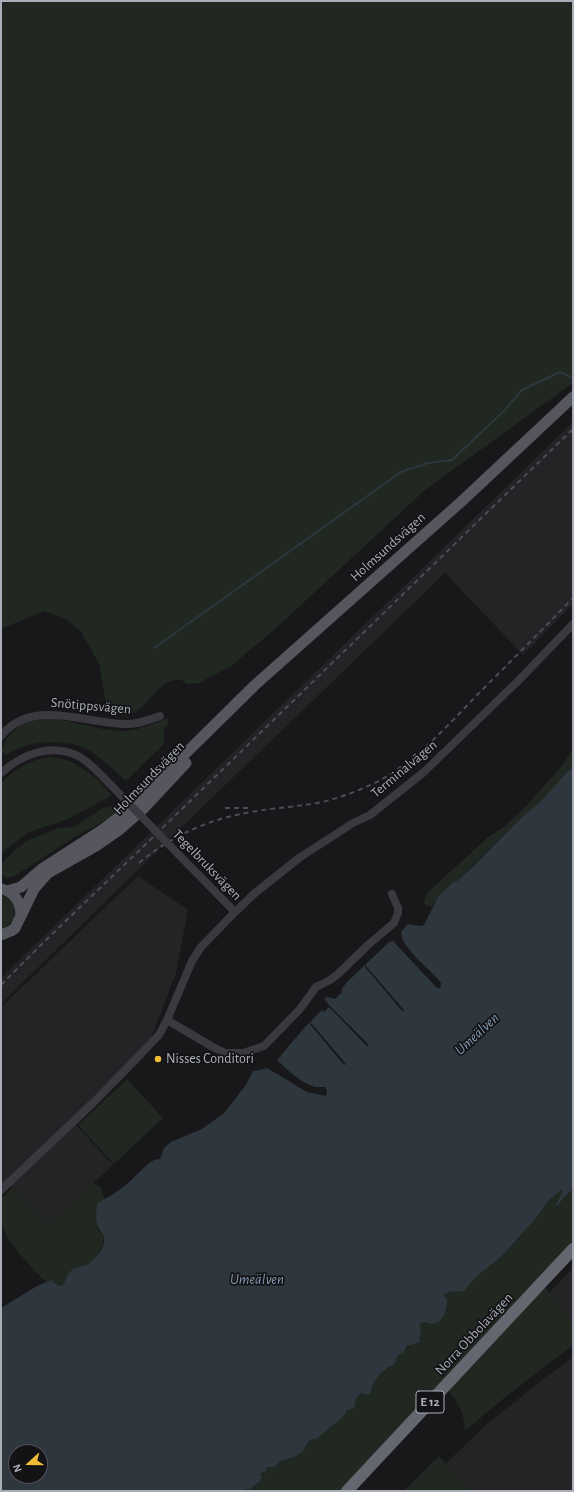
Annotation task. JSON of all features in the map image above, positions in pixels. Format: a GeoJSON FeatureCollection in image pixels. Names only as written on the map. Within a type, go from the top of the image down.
{"type":"FeatureCollection","features":[{"type":"Feature","properties":{"kind":"highway","name":"Norra Obbolavägen"},"geometry":{"type":"LineString","coordinates":[[347,1491],[573,1249]]}},
{"type":"Feature","properties":{"kind":"main road","name":"Holmsundsvägen"},"geometry":{"type":"LineString","coordinates":[[4,890],[21,887],[43,868],[102,830],[136,804],[255,685],[462,501],[573,397]]}},
{"type":"Feature","properties":{"kind":"main road","name":"Holmsundsvägen"},"geometry":{"type":"LineString","coordinates":[[1,935],[15,928],[34,889],[48,873],[96,846],[119,830],[144,808],[184,765],[222,717]]}},
{"type":"Feature","properties":{"kind":"main road","name":"Holmsundsvägen"},"geometry":{"type":"LineString","coordinates":[[4,890],[13,894],[18,900],[21,914]]}},
{"type":"Feature","properties":{"kind":"street","name":"Terminalvägen"},"geometry":{"type":"LineString","coordinates":[[235,912],[255,893],[299,858],[379,808],[424,772],[519,680],[573,624]]}},
{"type":"Feature","properties":{"kind":"street","name":"Snötippsvägen"},"geometry":{"type":"LineString","coordinates":[[1,736],[8,728],[24,719],[34,716],[56,716],[125,724],[140,723],[160,716]]}},
{"type":"Feature","properties":{"kind":"street","name":"Tegelbruksvägen"},"geometry":{"type":"LineString","coordinates":[[1,772],[28,754],[52,750],[78,756],[93,767],[235,912],[201,947],[192,961],[159,1035],[94,1102],[1,1190]]}},
{"type":"Feature","properties":{"kind":"street"},"geometry":{"type":"LineString","coordinates":[[167,1020],[225,1053],[243,1053],[264,1046],[300,1009],[316,987],[338,974],[368,945],[394,923],[398,913],[398,908],[392,894]]}},
{"type":"Feature","properties":{"kind":"shaded area"},"geometry":{"type":"Polygon","coordinates":[[[1,1],[573,1],[573,383],[425,490],[273,631],[231,666],[199,683],[188,684],[181,680],[175,680],[165,683],[139,710],[125,716],[111,712],[105,699],[99,664],[81,632],[69,621],[44,611],[1,629],[1,1]]]}},
{"type":"Feature","properties":{"kind":"shaded area"},"geometry":{"type":"Polygon","coordinates":[[[573,422],[573,604],[523,655],[445,573],[1,1004],[1,979],[12,967],[573,422]]]}},
{"type":"Feature","properties":{"kind":"shaded area"},"geometry":{"type":"Polygon","coordinates":[[[49,718],[116,731],[142,728],[167,718],[169,722],[164,730],[164,744],[126,781],[100,758],[89,750],[78,745],[46,742],[21,747],[6,755],[1,751],[9,735],[26,721],[49,718]]]}},
{"type":"Feature","properties":{"kind":"shaded area"},"geometry":{"type":"Polygon","coordinates":[[[573,749],[573,768],[568,771],[541,801],[519,820],[472,868],[457,881],[453,882],[438,897],[432,907],[424,904],[426,894],[487,838],[505,826],[528,804],[561,767],[573,749]]]}},
{"type":"Feature","properties":{"kind":"shaded area"},"geometry":{"type":"Polygon","coordinates":[[[51,757],[71,761],[96,778],[111,794],[109,797],[68,819],[29,832],[5,850],[1,855],[1,783],[13,772],[24,765],[35,760],[51,757]]]}},
{"type":"Feature","properties":{"kind":"shaded area"},"geometry":{"type":"Polygon","coordinates":[[[142,783],[145,789],[126,807],[73,838],[15,876],[6,878],[1,873],[4,861],[16,849],[29,840],[59,828],[74,827],[103,808],[119,805],[142,783]]]}},
{"type":"Feature","properties":{"kind":"shaded area"},"geometry":{"type":"Polygon","coordinates":[[[138,876],[188,910],[176,973],[143,1059],[76,1125],[113,1165],[48,1225],[7,1183],[1,1189],[1,1007],[138,876]]]}},
{"type":"Feature","properties":{"kind":"shaded area"},"geometry":{"type":"Polygon","coordinates":[[[1,895],[12,902],[15,912],[11,922],[1,929],[1,895]]]}},
{"type":"Feature","properties":{"kind":"shaded area"},"geometry":{"type":"Polygon","coordinates":[[[127,1079],[163,1118],[114,1164],[78,1125],[127,1079]]]}},
{"type":"Feature","properties":{"kind":"shaded area"},"geometry":{"type":"Polygon","coordinates":[[[93,1183],[100,1186],[105,1200],[98,1203],[96,1215],[98,1230],[104,1236],[102,1249],[94,1260],[86,1266],[74,1268],[65,1279],[62,1286],[58,1287],[51,1280],[46,1282],[34,1270],[5,1233],[1,1222],[1,1199],[12,1188],[48,1225],[93,1183]]]}},
{"type":"Feature","properties":{"kind":"shaded area"},"geometry":{"type":"Polygon","coordinates":[[[573,1189],[573,1249],[542,1283],[573,1324],[573,1345],[503,1399],[465,1431],[460,1407],[445,1386],[347,1491],[246,1491],[245,1489],[256,1483],[267,1467],[272,1467],[281,1461],[290,1458],[303,1449],[308,1445],[311,1439],[329,1428],[339,1418],[345,1415],[347,1410],[354,1405],[355,1399],[362,1393],[371,1393],[373,1384],[382,1373],[394,1365],[398,1355],[409,1346],[418,1343],[421,1340],[419,1324],[424,1322],[429,1324],[447,1309],[447,1299],[443,1295],[449,1292],[464,1291],[475,1278],[502,1256],[537,1217],[548,1201],[561,1190],[563,1191],[561,1197],[556,1203],[573,1189]]]}},
{"type":"Feature","properties":{"kind":"shaded area"},"geometry":{"type":"Polygon","coordinates":[[[573,1268],[573,1324],[549,1293],[573,1268]]]}},
{"type":"Feature","properties":{"kind":"shaded area"},"geometry":{"type":"Polygon","coordinates":[[[573,1357],[573,1491],[472,1491],[446,1463],[487,1424],[573,1357]]]}},
{"type":"Feature","properties":{"kind":"shaded area"},"geometry":{"type":"Polygon","coordinates":[[[439,1456],[472,1491],[404,1491],[439,1456]]]}},
{"type":"Feature","properties":{"kind":"water","name":"Umeälven"},"geometry":{"type":"Polygon","coordinates":[[[573,768],[573,1189],[558,1205],[556,1205],[563,1191],[561,1190],[548,1201],[537,1217],[502,1256],[475,1278],[464,1291],[449,1292],[443,1295],[447,1299],[447,1304],[442,1318],[434,1323],[430,1324],[424,1322],[419,1324],[421,1329],[420,1342],[407,1346],[403,1353],[398,1355],[394,1365],[382,1372],[373,1384],[371,1393],[368,1395],[362,1393],[359,1395],[356,1399],[354,1408],[347,1410],[345,1415],[316,1439],[311,1439],[302,1452],[294,1457],[281,1461],[274,1467],[267,1467],[265,1472],[261,1473],[262,1478],[260,1481],[250,1489],[245,1489],[246,1491],[1,1491],[1,1308],[37,1286],[51,1280],[58,1286],[62,1286],[68,1274],[72,1270],[86,1265],[94,1259],[102,1249],[104,1241],[104,1236],[96,1221],[98,1203],[127,1184],[148,1164],[154,1160],[160,1159],[164,1148],[171,1142],[202,1129],[224,1113],[246,1085],[253,1071],[267,1068],[307,1092],[326,1096],[327,1091],[325,1087],[315,1087],[304,1082],[294,1076],[277,1060],[305,1027],[322,1010],[324,1012],[330,1006],[324,999],[327,997],[335,999],[342,992],[341,990],[346,983],[389,942],[393,941],[437,988],[440,988],[441,983],[411,952],[403,939],[401,932],[408,924],[420,926],[424,925],[438,897],[453,882],[457,881],[472,868],[519,820],[541,801],[568,771],[573,768]]]}},
{"type":"Feature","properties":{"kind":"pier"},"geometry":{"type":"Polygon","coordinates":[[[365,965],[404,1010],[403,1012],[365,967],[365,965]]]}},
{"type":"Feature","properties":{"kind":"pier"},"geometry":{"type":"Polygon","coordinates":[[[330,1006],[369,1045],[367,1046],[329,1007],[330,1006]]]}},
{"type":"Feature","properties":{"kind":"pier"},"geometry":{"type":"Polygon","coordinates":[[[309,1023],[312,1024],[346,1064],[344,1065],[309,1023]]]}},
{"type":"Feature","properties":{"kind":"waterway"},"geometry":{"type":"LineString","coordinates":[[154,648],[401,472],[428,463],[452,460],[505,410],[522,390],[560,372],[573,378]]}},
{"type":"Feature","properties":{"kind":"railway"},"geometry":{"type":"LineString","coordinates":[[1,985],[573,429]]}},
{"type":"Feature","properties":{"kind":"railway"},"geometry":{"type":"LineString","coordinates":[[139,863],[151,853],[177,837],[220,819],[268,809],[317,803],[360,790],[383,779],[413,758],[427,746],[573,598]]}},
{"type":"Feature","properties":{"kind":"railway"},"geometry":{"type":"LineString","coordinates":[[225,808],[249,808]]}},
{"type":"Feature","properties":{"kind":"place","name":"Nisses Conditori"},"geometry":{"type":"Point","coordinates":[158,1059]}}]}
